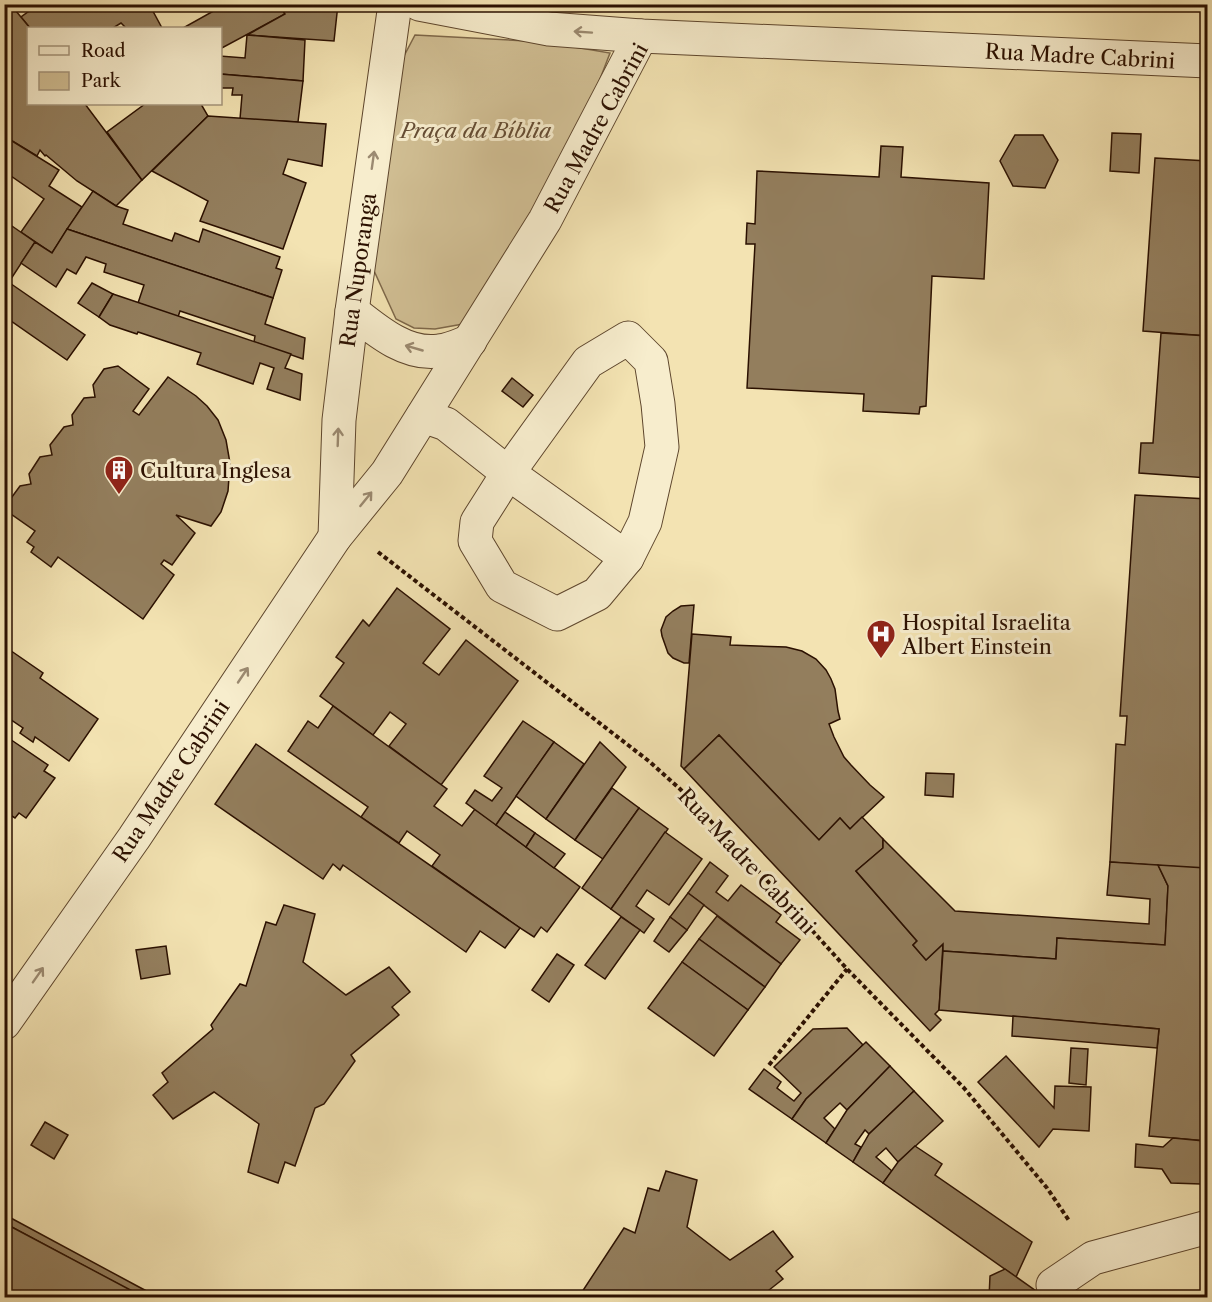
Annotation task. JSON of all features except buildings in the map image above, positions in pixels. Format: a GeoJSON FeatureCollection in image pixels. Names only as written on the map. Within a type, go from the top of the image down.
{"type":"FeatureCollection","features":[{"type":"Feature","properties":{"kind":"street","name":"Rua Nuporanga"},"geometry":{"type":"LineString","coordinates":[[335,537],[339,420],[395,4]]}},
{"type":"Feature","properties":{"kind":"street"},"geometry":{"type":"LineString","coordinates":[[419,4],[549,29],[641,36]]}},
{"type":"Feature","properties":{"kind":"street","name":"Rua Madre Cabrini"},"geometry":{"type":"LineString","coordinates":[[4,1023],[134,838],[335,537],[387,472],[545,220],[641,36],[1208,62]]}},
{"type":"Feature","properties":{"kind":"street"},"geometry":{"type":"LineString","coordinates":[[352,311],[382,334],[407,347],[422,351],[437,352],[470,341]]}},
{"type":"Feature","properties":{"kind":"street"},"geometry":{"type":"LineString","coordinates":[[628,338],[651,361],[662,447],[645,522],[627,558],[597,594],[557,614],[502,586],[475,541],[477,522],[508,473],[588,362],[628,338]]}},
{"type":"Feature","properties":{"kind":"street"},"geometry":{"type":"LineString","coordinates":[[423,416],[446,424],[508,473],[627,558]]}},
{"type":"Feature","properties":{"kind":"street"},"geometry":{"type":"LineString","coordinates":[[1053,1285],[1093,1258],[1208,1227]]}},
{"type":"Feature","properties":{"kind":"path","name":"Rua Madre Cabrini"},"geometry":{"type":"LineString","coordinates":[[335,537],[377,551],[650,762],[680,789],[963,1088],[1047,1188],[1093,1258]]}},
{"type":"Feature","properties":{"kind":"path"},"geometry":{"type":"LineString","coordinates":[[769,1065],[848,969]]}},
{"type":"Feature","properties":{"kind":"green space","name":"Praça da Bíblia"},"geometry":{"type":"Polygon","coordinates":[[[415,35],[545,42],[610,53],[590,105],[479,306],[463,324],[435,329],[414,328],[396,319],[365,251],[393,77],[415,35]]]}},
{"type":"Feature","properties":{"kind":"place","name":"Cultura Inglesa"},"geometry":{"type":"Point","coordinates":[119,496]}},
{"type":"Feature","properties":{"kind":"place","name":"Hospital Israelita Albert Einstein"},"geometry":{"type":"Point","coordinates":[881,660]}}]}
